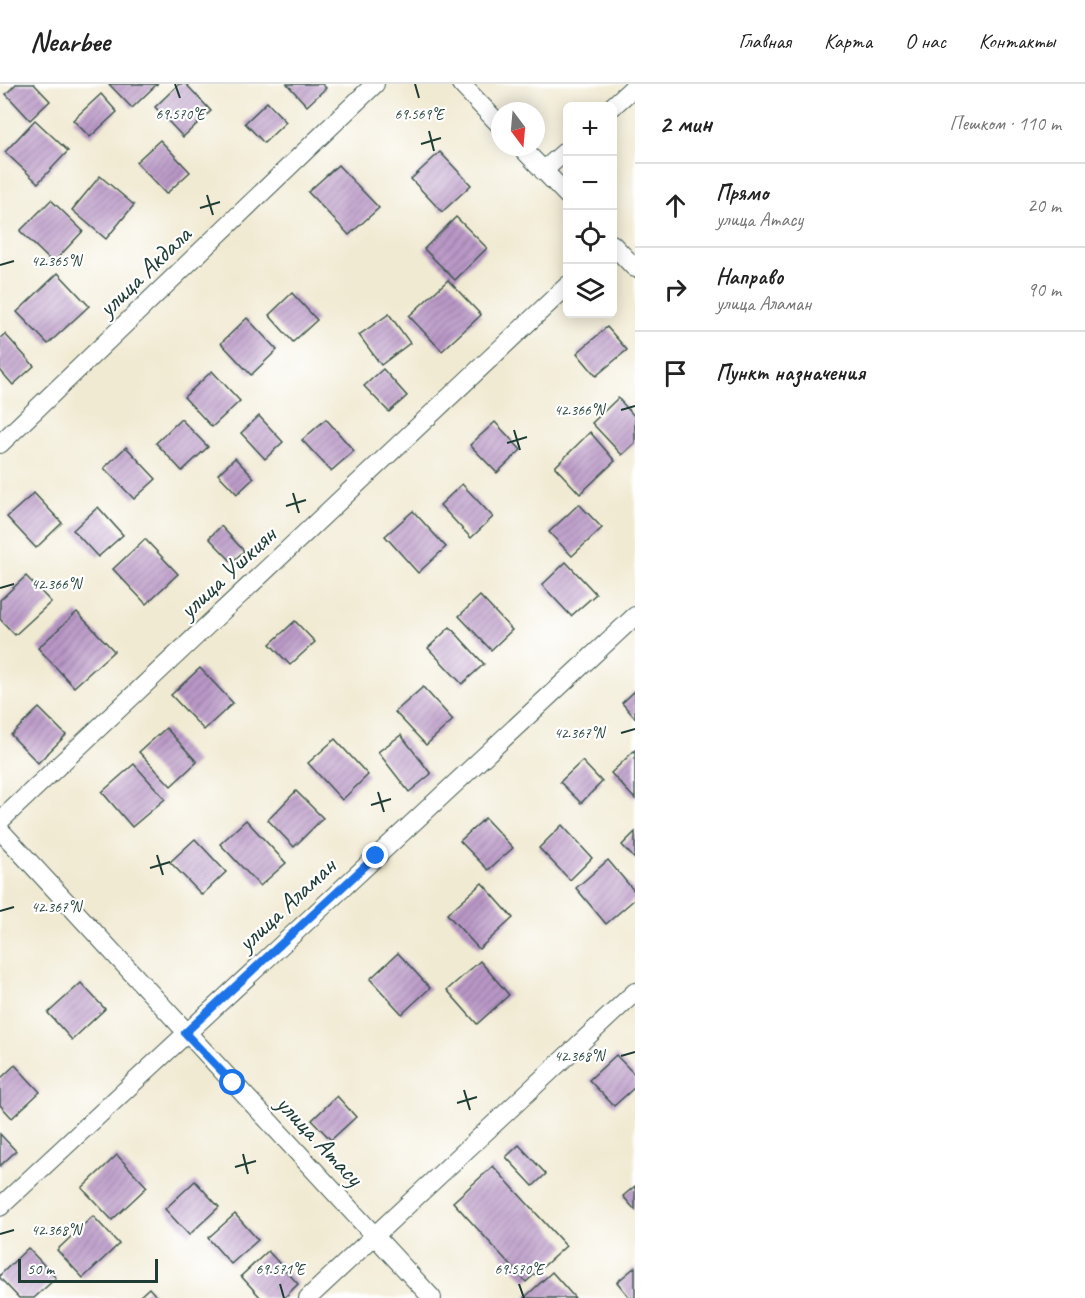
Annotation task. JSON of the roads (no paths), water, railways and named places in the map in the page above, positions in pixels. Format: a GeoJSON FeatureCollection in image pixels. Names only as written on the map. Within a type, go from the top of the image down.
{"type":"FeatureCollection","features":[{"type":"Feature","properties":{"kind":"street","name":"улица Акдала"},"geometry":{"type":"LineString","coordinates":[[0,444],[375,84]]}},
{"type":"Feature","properties":{"kind":"street"},"geometry":{"type":"LineString","coordinates":[[461,84],[491,116]]}},
{"type":"Feature","properties":{"kind":"street"},"geometry":{"type":"LineString","coordinates":[[617,102],[635,86]]}},
{"type":"Feature","properties":{"kind":"street"},"geometry":{"type":"LineString","coordinates":[[543,171],[563,153]]}},
{"type":"Feature","properties":{"kind":"street"},"geometry":{"type":"LineString","coordinates":[[529,156],[563,192]]}},
{"type":"Feature","properties":{"kind":"street"},"geometry":{"type":"LineString","coordinates":[[617,249],[635,268]]}},
{"type":"Feature","properties":{"kind":"street","name":"улица Ушкиян"},"geometry":{"type":"LineString","coordinates":[[0,821],[563,289]]}},
{"type":"Feature","properties":{"kind":"street","name":"улица Аламан"},"geometry":{"type":"LineString","coordinates":[[0,1207],[635,616]]}},
{"type":"Feature","properties":{"kind":"street","name":"улица Атасу"},"geometry":{"type":"LineString","coordinates":[[0,830],[432,1298]]}},
{"type":"Feature","properties":{"kind":"street"},"geometry":{"type":"LineString","coordinates":[[308,1298],[635,992]]}}]}
